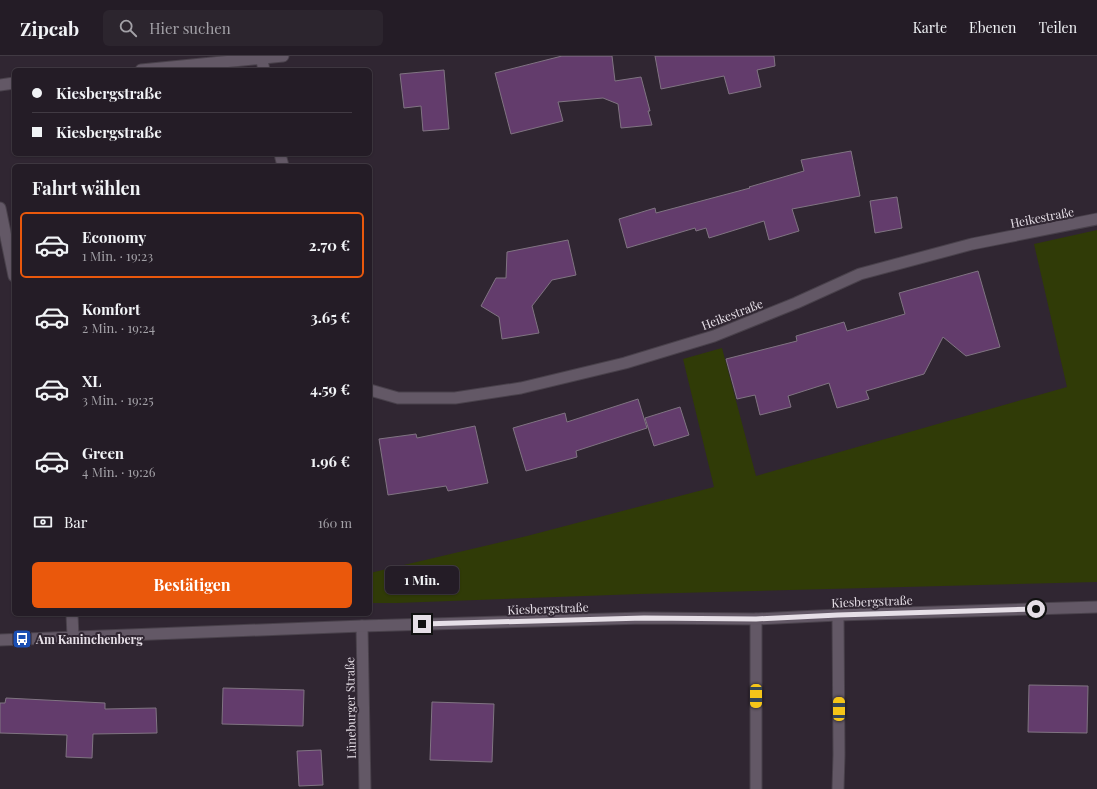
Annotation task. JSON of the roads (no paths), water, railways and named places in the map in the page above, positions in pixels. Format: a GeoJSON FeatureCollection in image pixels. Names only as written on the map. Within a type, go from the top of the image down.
{"type":"FeatureCollection","features":[{"type":"Feature","properties":{"kind":"street"},"geometry":{"type":"LineString","coordinates":[[159,68],[283,56]]}},
{"type":"Feature","properties":{"kind":"street"},"geometry":{"type":"LineString","coordinates":[[261,57],[264,68]]}},
{"type":"Feature","properties":{"kind":"street"},"geometry":{"type":"LineString","coordinates":[[0,84],[12,83]]}},
{"type":"Feature","properties":{"kind":"street"},"geometry":{"type":"LineString","coordinates":[[0,208],[12,266]]}},
{"type":"Feature","properties":{"kind":"street","name":"Heikestraße"},"geometry":{"type":"LineString","coordinates":[[372,391],[398,398],[454,398],[528,386],[625,363],[714,336],[796,303],[860,274],[972,244],[1097,219]]}},
{"type":"Feature","properties":{"kind":"street","name":"Kiesbergstraße"},"geometry":{"type":"LineString","coordinates":[[0,640],[362,626],[644,618],[756,619],[1097,607]]}},
{"type":"Feature","properties":{"kind":"street"},"geometry":{"type":"LineString","coordinates":[[838,615],[838,789]]}},
{"type":"Feature","properties":{"kind":"street"},"geometry":{"type":"LineString","coordinates":[[72,616],[73,637]]}},
{"type":"Feature","properties":{"kind":"street"},"geometry":{"type":"LineString","coordinates":[[756,619],[756,789]]}},
{"type":"Feature","properties":{"kind":"street","name":"Lüneburger Straße"},"geometry":{"type":"LineString","coordinates":[[362,626],[365,789]]}},
{"type":"Feature","properties":{"kind":"place","name":"Am Kaninchenberg"},"geometry":{"type":"Point","coordinates":[22,639]}}]}
